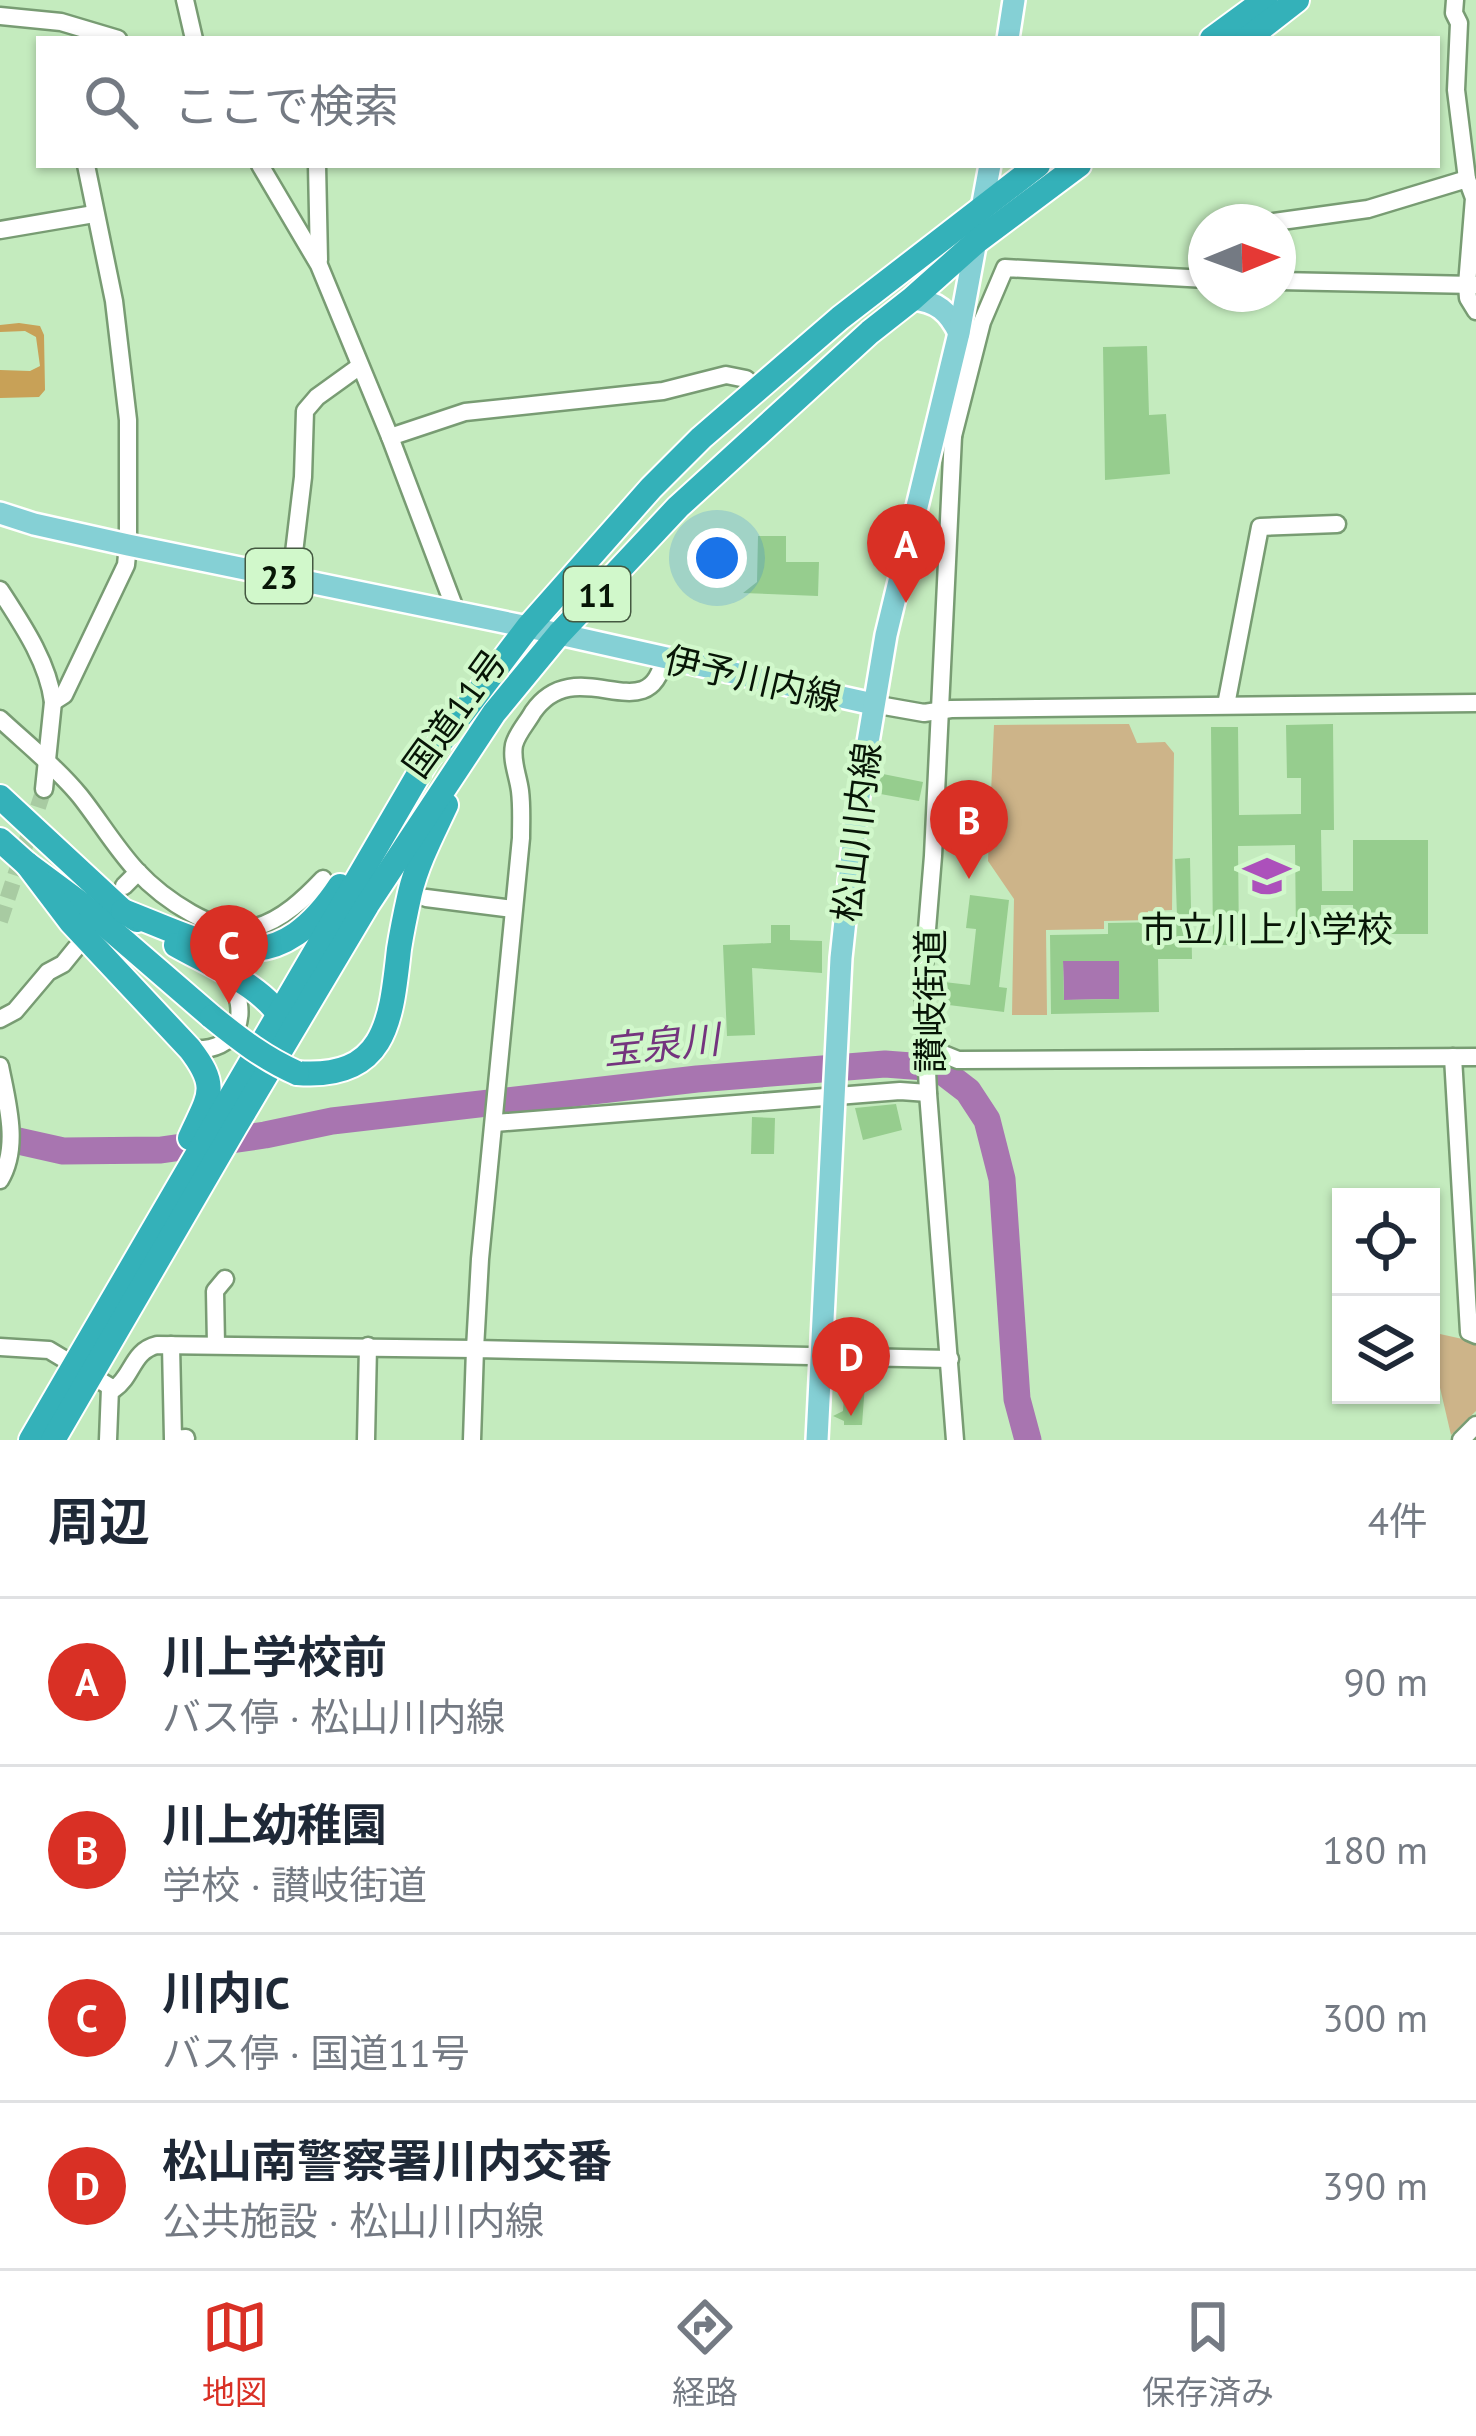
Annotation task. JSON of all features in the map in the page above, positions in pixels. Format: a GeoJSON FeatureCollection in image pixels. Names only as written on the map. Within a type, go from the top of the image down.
{"type":"FeatureCollection","features":[{"type":"Feature","properties":{"kind":"highway"},"geometry":{"type":"LineString","coordinates":[[1216,36],[1264,0]]}},
{"type":"Feature","properties":{"kind":"highway"},"geometry":{"type":"LineString","coordinates":[[1251,36],[1297,0]]}},
{"type":"Feature","properties":{"kind":"highway","name":"国道11号"},"geometry":{"type":"LineString","coordinates":[[53,1440],[218,1157],[212,1131],[280,1011],[427,760],[528,627],[651,488],[756,389],[1034,168]]}},
{"type":"Feature","properties":{"kind":"highway","name":"国道11号"},"geometry":{"type":"LineString","coordinates":[[31,1440],[92,1377],[184,1165],[281,1050],[367,905],[494,713],[559,634],[678,507],[779,412],[976,242],[1075,168]]}},
{"type":"Feature","properties":{"kind":"highway"},"geometry":{"type":"LineString","coordinates":[[123,898],[213,946],[236,951],[282,943],[334,897],[407,776],[427,760]]}},
{"type":"Feature","properties":{"kind":"highway"},"geometry":{"type":"LineString","coordinates":[[0,840],[244,1043],[277,1065],[322,1075],[347,1069],[380,1039],[396,993],[412,886],[454,774]]}},
{"type":"Feature","properties":{"kind":"highway"},"geometry":{"type":"LineString","coordinates":[[0,797],[123,898],[267,998],[280,1011],[286,1027],[281,1050]]}},
{"type":"Feature","properties":{"kind":"highway"},"geometry":{"type":"LineString","coordinates":[[27,864],[71,922],[206,1070],[212,1131]]}},
{"type":"Feature","properties":{"kind":"main road"},"geometry":{"type":"LineString","coordinates":[[1008,36],[1014,0]]}},
{"type":"Feature","properties":{"kind":"main road","name":"松山川内線"},"geometry":{"type":"LineString","coordinates":[[817,1440],[845,904],[886,635],[945,435],[990,168]]}},
{"type":"Feature","properties":{"kind":"main road"},"geometry":{"type":"LineString","coordinates":[[912,299],[938,306],[950,315],[959,333]]}},
{"type":"Feature","properties":{"kind":"main road","name":"伊予川内線"},"geometry":{"type":"LineString","coordinates":[[0,513],[128,545],[873,704]]}},
{"type":"Feature","properties":{"kind":"street"},"geometry":{"type":"LineString","coordinates":[[185,0],[193,36]]}},
{"type":"Feature","properties":{"kind":"street"},"geometry":{"type":"LineString","coordinates":[[1455,0],[1459,23],[1456,90],[1467,179],[1475,198],[1468,298],[1476,311]]}},
{"type":"Feature","properties":{"kind":"street"},"geometry":{"type":"LineString","coordinates":[[0,16],[84,33]]}},
{"type":"Feature","properties":{"kind":"street"},"geometry":{"type":"LineString","coordinates":[[53,702],[64,695],[73,677],[126,565],[128,545],[128,419],[106,258],[86,168]]}},
{"type":"Feature","properties":{"kind":"street"},"geometry":{"type":"LineString","coordinates":[[262,168],[319,265],[458,614]]}},
{"type":"Feature","properties":{"kind":"street"},"geometry":{"type":"LineString","coordinates":[[317,168],[319,265]]}},
{"type":"Feature","properties":{"kind":"street"},"geometry":{"type":"LineString","coordinates":[[1296,219],[1368,209],[1467,179]]}},
{"type":"Feature","properties":{"kind":"street"},"geometry":{"type":"LineString","coordinates":[[0,230],[94,214]]}},
{"type":"Feature","properties":{"kind":"street","name":"讃岐街道"},"geometry":{"type":"LineString","coordinates":[[955,1440],[923,978],[940,711],[945,435],[982,322],[1006,268],[1188,278]]}},
{"type":"Feature","properties":{"kind":"street"},"geometry":{"type":"LineString","coordinates":[[1296,281],[1472,285]]}},
{"type":"Feature","properties":{"kind":"street"},"geometry":{"type":"LineString","coordinates":[[291,578],[305,411],[360,366]]}},
{"type":"Feature","properties":{"kind":"street"},"geometry":{"type":"LineString","coordinates":[[390,437],[465,412],[663,391],[727,375],[746,379],[756,389]]}},
{"type":"Feature","properties":{"kind":"street"},"geometry":{"type":"LineString","coordinates":[[1226,705],[1260,526],[1337,524]]}},
{"type":"Feature","properties":{"kind":"street"},"geometry":{"type":"LineString","coordinates":[[0,590],[49,679],[53,702],[44,789]]}},
{"type":"Feature","properties":{"kind":"street"},"geometry":{"type":"LineString","coordinates":[[472,1440],[480,1259],[522,815],[513,749],[541,701],[554,693],[586,685],[625,694],[638,692],[662,672],[664,658]]}},
{"type":"Feature","properties":{"kind":"street"},"geometry":{"type":"LineString","coordinates":[[873,704],[924,713],[1476,703]]}},
{"type":"Feature","properties":{"kind":"street"},"geometry":{"type":"LineString","coordinates":[[0,719],[76,791],[137,872],[182,907],[219,926],[257,927],[304,898],[323,879]]}},
{"type":"Feature","properties":{"kind":"street"},"geometry":{"type":"LineString","coordinates":[[123,898],[137,872]]}},
{"type":"Feature","properties":{"kind":"street"},"geometry":{"type":"LineString","coordinates":[[426,898],[513,910]]}},
{"type":"Feature","properties":{"kind":"street"},"geometry":{"type":"LineString","coordinates":[[0,1019],[15,1011],[76,948]]}},
{"type":"Feature","properties":{"kind":"street"},"geometry":{"type":"LineString","coordinates":[[190,1049],[218,1048],[232,1038],[239,1001],[228,974]]}},
{"type":"Feature","properties":{"kind":"street"},"geometry":{"type":"LineString","coordinates":[[926,1050],[964,1060],[1476,1057]]}},
{"type":"Feature","properties":{"kind":"street"},"geometry":{"type":"LineString","coordinates":[[1453,1057],[1468,1332],[1476,1335]]}},
{"type":"Feature","properties":{"kind":"street"},"geometry":{"type":"LineString","coordinates":[[0,1066],[10,1157],[0,1180]]}},
{"type":"Feature","properties":{"kind":"street"},"geometry":{"type":"LineString","coordinates":[[495,1120],[834,1093],[928,1091]]}},
{"type":"Feature","properties":{"kind":"street"},"geometry":{"type":"LineString","coordinates":[[216,1345],[215,1291],[225,1279]]}},
{"type":"Feature","properties":{"kind":"street"},"geometry":{"type":"LineString","coordinates":[[0,1347],[49,1350],[114,1389],[123,1383],[142,1351],[157,1345],[950,1359]]}},
{"type":"Feature","properties":{"kind":"street"},"geometry":{"type":"LineString","coordinates":[[171,1345],[173,1438],[186,1438]]}},
{"type":"Feature","properties":{"kind":"street"},"geometry":{"type":"LineString","coordinates":[[366,1440],[368,1346]]}},
{"type":"Feature","properties":{"kind":"street"},"geometry":{"type":"LineString","coordinates":[[92,1377],[108,1440]]}},
{"type":"Feature","properties":{"kind":"street"},"geometry":{"type":"LineString","coordinates":[[1462,1440],[1476,1425]]}},
{"type":"Feature","properties":{"kind":"shaded area"},"geometry":{"type":"Polygon","coordinates":[[[0,325],[40,326],[44,335],[45,390],[39,397],[0,398],[0,370],[30,371],[40,366],[36,337],[25,331],[0,332],[0,325]]]}},
{"type":"Feature","properties":{"kind":"shaded area"},"geometry":{"type":"Polygon","coordinates":[[[1129,724],[1137,743],[1165,742],[1174,753],[1172,910],[1148,911],[1148,920],[1104,921],[1104,929],[1046,930],[1047,1015],[1012,1015],[1014,899],[988,861],[994,725],[1129,724]]]}},
{"type":"Feature","properties":{"kind":"shaded area"},"geometry":{"type":"Polygon","coordinates":[[[1063,961],[1119,961],[1119,999],[1064,1000],[1063,961]]]}},
{"type":"Feature","properties":{"kind":"shaded area"},"geometry":{"type":"Polygon","coordinates":[[[1440,1334],[1476,1342],[1476,1411],[1451,1435],[1440,1388],[1440,1334]]]}},
{"type":"Feature","properties":{"kind":"building"},"geometry":{"type":"Polygon","coordinates":[[[1147,346],[1149,415],[1166,414],[1170,474],[1105,480],[1103,347],[1147,346]]]}},
{"type":"Feature","properties":{"kind":"building"},"geometry":{"type":"Polygon","coordinates":[[[758,536],[786,536],[786,562],[819,562],[818,596],[743,593],[757,582],[758,536]]]}},
{"type":"Feature","properties":{"kind":"building"},"geometry":{"type":"Polygon","coordinates":[[[1333,724],[1334,830],[1321,830],[1322,891],[1353,891],[1353,840],[1428,840],[1428,934],[1353,934],[1353,905],[1321,905],[1321,934],[1296,934],[1295,845],[1238,846],[1239,945],[1213,945],[1211,727],[1238,727],[1239,815],[1301,814],[1301,778],[1287,778],[1286,725],[1333,724]]]}},
{"type":"Feature","properties":{"kind":"building"},"geometry":{"type":"Polygon","coordinates":[[[878,773],[923,782],[919,801],[875,793],[878,773]]]}},
{"type":"Feature","properties":{"kind":"building"},"geometry":{"type":"Polygon","coordinates":[[[1190,858],[1192,959],[1158,959],[1159,1012],[1051,1014],[1050,935],[1108,934],[1108,923],[1164,922],[1164,916],[1177,916],[1175,859],[1190,858]],[[1063,961],[1064,1000],[1119,999],[1119,961],[1063,961]]]}},
{"type":"Feature","properties":{"kind":"building"},"geometry":{"type":"Polygon","coordinates":[[[970,895],[1009,900],[999,987],[1007,988],[1004,1012],[941,1004],[944,982],[970,985],[976,929],[966,928],[970,895]]]}},
{"type":"Feature","properties":{"kind":"building"},"geometry":{"type":"Polygon","coordinates":[[[771,925],[790,925],[790,940],[822,941],[822,973],[752,968],[755,1035],[727,1036],[723,945],[771,943],[771,925]]]}},
{"type":"Feature","properties":{"kind":"building"},"geometry":{"type":"Polygon","coordinates":[[[896,1104],[902,1130],[863,1140],[855,1108],[896,1104]]]}},
{"type":"Feature","properties":{"kind":"building"},"geometry":{"type":"Polygon","coordinates":[[[752,1117],[775,1118],[774,1154],[751,1154],[752,1117]]]}},
{"type":"Feature","properties":{"kind":"building"},"geometry":{"type":"Polygon","coordinates":[[[846,1370],[866,1370],[862,1425],[844,1425],[833,1416],[843,1411],[846,1370]]]}},
{"type":"Feature","properties":{"kind":"waterway","name":"宝泉川"},"geometry":{"type":"LineString","coordinates":[[0,1137],[63,1151],[161,1150],[332,1121],[697,1079],[885,1064],[938,1068],[968,1091],[987,1120],[1002,1179],[1017,1399],[1028,1440]]}},
{"type":"Feature","properties":{"kind":"tunnel"},"geometry":{"type":"LineString","coordinates":[[0,921],[44,789]]}},
{"type":"Feature","properties":{"kind":"place","name":"川上学校前"},"geometry":{"type":"Point","coordinates":[906,603]}},
{"type":"Feature","properties":{"kind":"place","name":"市立川上小学校"},"geometry":{"type":"Point","coordinates":[1267,876]}},
{"type":"Feature","properties":{"kind":"place","name":"川上幼稚園"},"geometry":{"type":"Point","coordinates":[969,879]}},
{"type":"Feature","properties":{"kind":"place","name":"川内IC"},"geometry":{"type":"Point","coordinates":[229,1004]}},
{"type":"Feature","properties":{"kind":"place","name":"松山南警察署川内交番"},"geometry":{"type":"Point","coordinates":[851,1416]}}]}
